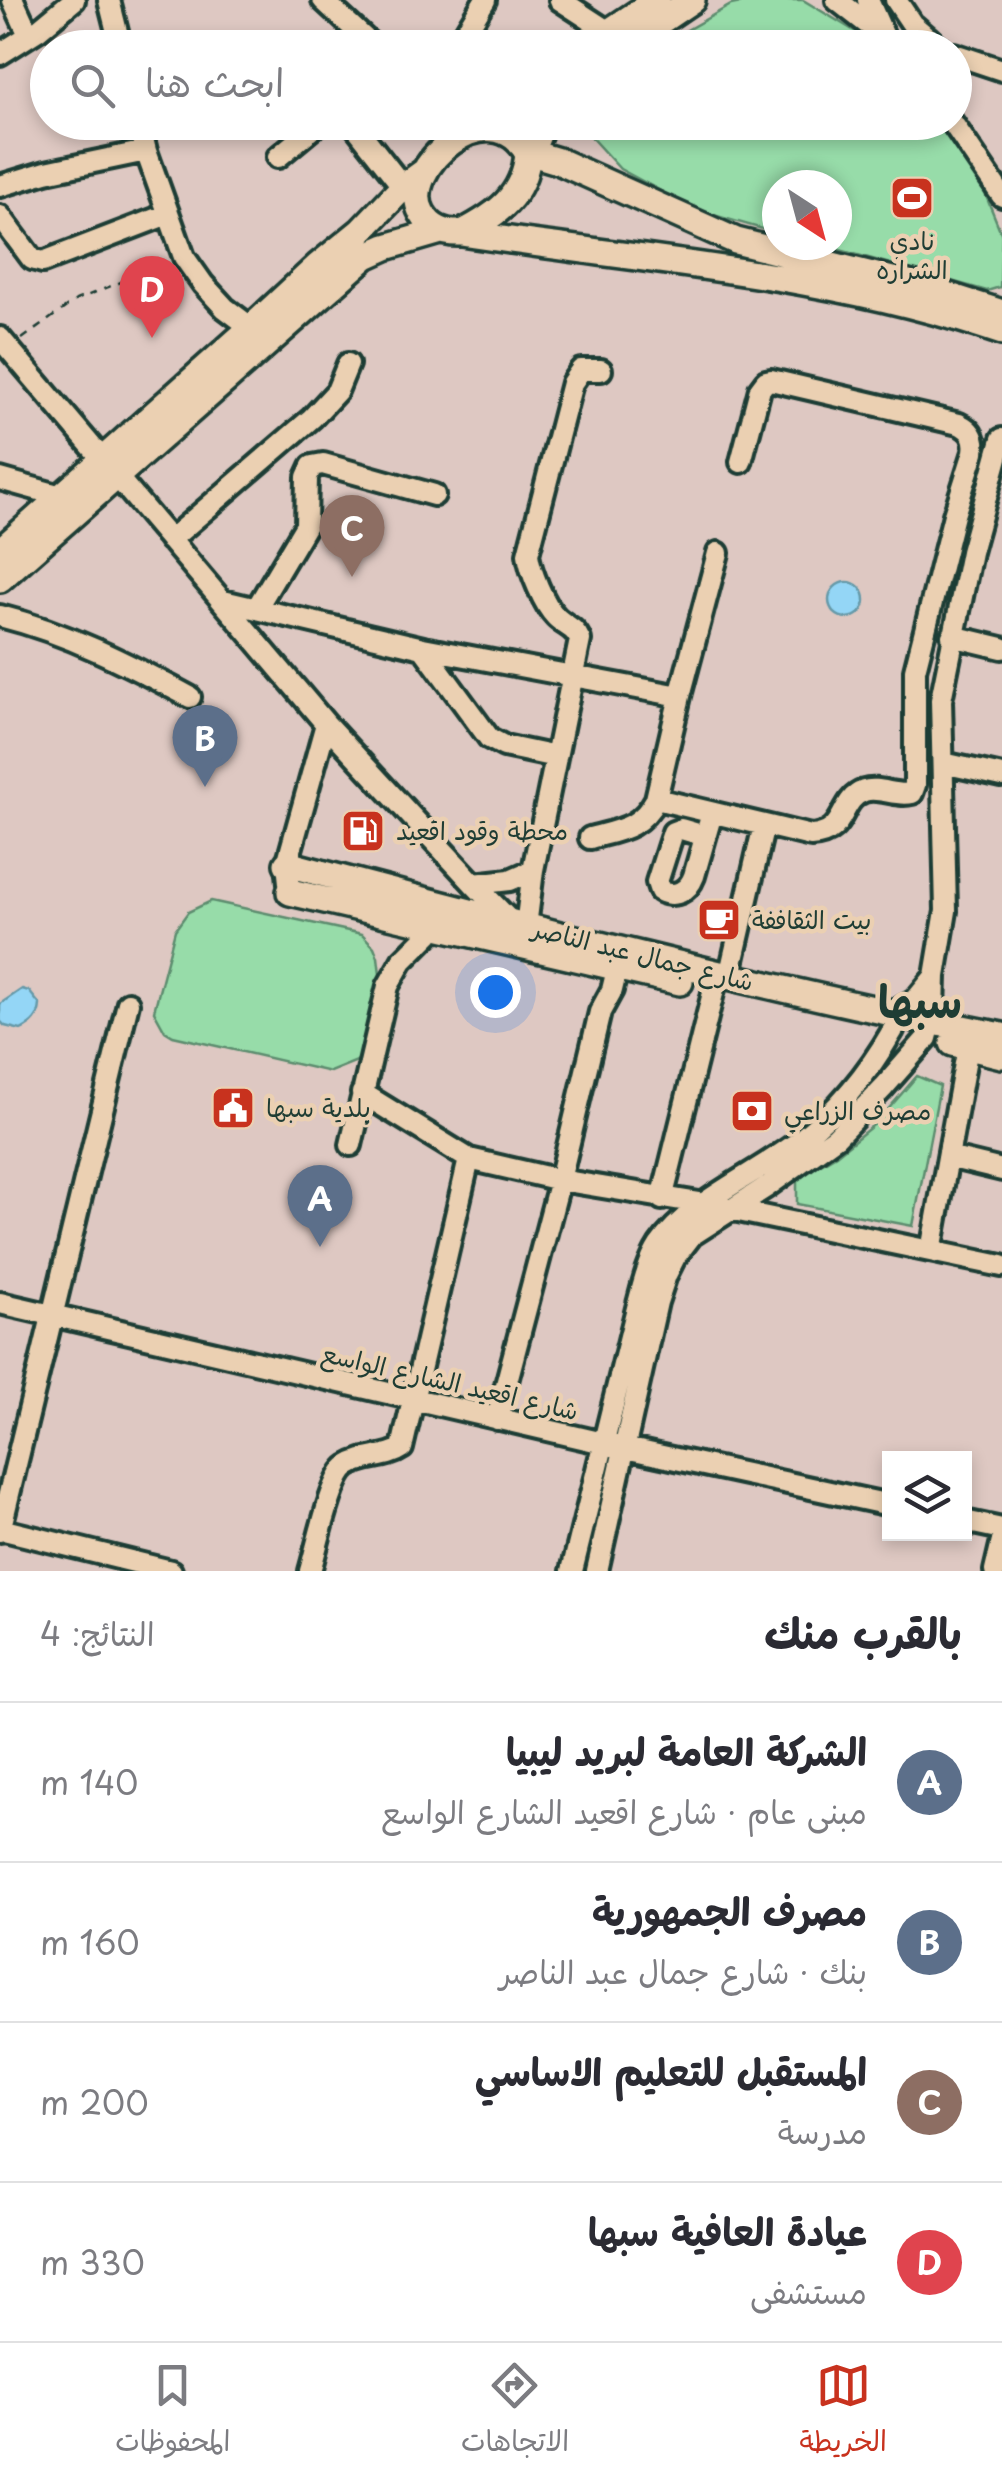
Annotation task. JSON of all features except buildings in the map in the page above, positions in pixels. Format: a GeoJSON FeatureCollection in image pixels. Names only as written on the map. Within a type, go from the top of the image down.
{"type":"FeatureCollection","features":[{"type":"Feature","properties":{"kind":"main road"},"geometry":{"type":"LineString","coordinates":[[624,30],[656,0]]}},
{"type":"Feature","properties":{"kind":"main road"},"geometry":{"type":"LineString","coordinates":[[634,30],[692,0]]}},
{"type":"Feature","properties":{"kind":"main road"},"geometry":{"type":"LineString","coordinates":[[260,335],[318,266],[403,187],[425,172],[455,140]]}},
{"type":"Feature","properties":{"kind":"main road"},"geometry":{"type":"LineString","coordinates":[[519,140],[527,153],[545,156],[736,240],[924,288],[1002,313]]}},
{"type":"Feature","properties":{"kind":"main road"},"geometry":{"type":"LineString","coordinates":[[0,579],[109,468],[260,335],[366,256],[397,244],[452,232],[498,211],[522,183],[527,153],[536,140]]}},
{"type":"Feature","properties":{"kind":"main road"},"geometry":{"type":"LineString","coordinates":[[425,172],[417,188],[418,206],[426,222],[452,232],[776,276],[1002,332]]}},
{"type":"Feature","properties":{"kind":"main road"},"geometry":{"type":"LineString","coordinates":[[0,551],[61,496],[109,468]]}},
{"type":"Feature","properties":{"kind":"main road","name":"شارع جمال عبد الناصر"},"geometry":{"type":"LineString","coordinates":[[287,864],[515,931],[721,983],[930,1030],[1002,1036]]}},
{"type":"Feature","properties":{"kind":"main road","name":"شارع جمال عبد الناصر"},"geometry":{"type":"LineString","coordinates":[[290,892],[434,924],[515,931]]}},
{"type":"Feature","properties":{"kind":"main road","name":"شارع جمال عبد الناصر"},"geometry":{"type":"LineString","coordinates":[[930,1030],[968,1047],[1002,1054]]}},
{"type":"Feature","properties":{"kind":"street"},"geometry":{"type":"LineString","coordinates":[[0,54],[29,35],[14,0]]}},
{"type":"Feature","properties":{"kind":"street"},"geometry":{"type":"LineString","coordinates":[[35,30],[74,0]]}},
{"type":"Feature","properties":{"kind":"street"},"geometry":{"type":"LineString","coordinates":[[108,0],[116,30]]}},
{"type":"Feature","properties":{"kind":"street"},"geometry":{"type":"LineString","coordinates":[[323,0],[355,30]]}},
{"type":"Feature","properties":{"kind":"street"},"geometry":{"type":"LineString","coordinates":[[342,18],[355,0]]}},
{"type":"Feature","properties":{"kind":"street"},"geometry":{"type":"LineString","coordinates":[[467,30],[485,0]]}},
{"type":"Feature","properties":{"kind":"street"},"geometry":{"type":"LineString","coordinates":[[560,0],[600,30]]}},
{"type":"Feature","properties":{"kind":"street"},"geometry":{"type":"LineString","coordinates":[[837,0],[873,30]]}},
{"type":"Feature","properties":{"kind":"street"},"geometry":{"type":"LineString","coordinates":[[868,0],[882,30]]}},
{"type":"Feature","properties":{"kind":"street"},"geometry":{"type":"LineString","coordinates":[[896,0],[919,30]]}},
{"type":"Feature","properties":{"kind":"street"},"geometry":{"type":"LineString","coordinates":[[972,60],[1002,70]]}},
{"type":"Feature","properties":{"kind":"street"},"geometry":{"type":"LineString","coordinates":[[143,140],[184,257],[225,308],[260,335]]}},
{"type":"Feature","properties":{"kind":"street"},"geometry":{"type":"LineString","coordinates":[[278,158],[299,140]]}},
{"type":"Feature","properties":{"kind":"street"},"geometry":{"type":"LineString","coordinates":[[366,140],[403,187]]}},
{"type":"Feature","properties":{"kind":"street"},"geometry":{"type":"LineString","coordinates":[[964,140],[1002,196]]}},
{"type":"Feature","properties":{"kind":"street"},"geometry":{"type":"LineString","coordinates":[[0,186],[146,151]]}},
{"type":"Feature","properties":{"kind":"street"},"geometry":{"type":"LineString","coordinates":[[0,216],[32,259],[43,262],[168,214]]}},
{"type":"Feature","properties":{"kind":"street"},"geometry":{"type":"LineString","coordinates":[[4,343],[326,724],[515,931]]}},
{"type":"Feature","properties":{"kind":"street"},"geometry":{"type":"LineString","coordinates":[[170,540],[312,418],[337,391],[348,364]]}},
{"type":"Feature","properties":{"kind":"street"},"geometry":{"type":"LineString","coordinates":[[515,931],[533,870],[580,640],[551,613],[528,554],[572,383],[581,370],[601,370]]}},
{"type":"Feature","properties":{"kind":"street"},"geometry":{"type":"LineString","coordinates":[[656,799],[820,836],[835,828],[860,792],[905,795],[914,789],[915,670],[975,444],[972,435],[958,424],[771,380],[760,389],[741,462]]}},
{"type":"Feature","properties":{"kind":"street"},"geometry":{"type":"LineString","coordinates":[[597,1571],[657,1302],[675,1257],[692,1235],[836,1138],[884,1088],[930,1030],[946,910],[940,700],[971,552],[1002,439]]}},
{"type":"Feature","properties":{"kind":"street"},"geometry":{"type":"LineString","coordinates":[[256,609],[306,525],[307,477],[312,466],[323,464],[434,495]]}},
{"type":"Feature","properties":{"kind":"street"},"geometry":{"type":"LineString","coordinates":[[0,479],[61,496]]}},
{"type":"Feature","properties":{"kind":"street"},"geometry":{"type":"LineString","coordinates":[[590,838],[629,827],[650,811],[656,799],[718,553]]}},
{"type":"Feature","properties":{"kind":"street"},"geometry":{"type":"LineString","coordinates":[[223,602],[423,648],[680,696]]}},
{"type":"Feature","properties":{"kind":"street"},"geometry":{"type":"LineString","coordinates":[[0,616],[74,639],[190,696]]}},
{"type":"Feature","properties":{"kind":"street"},"geometry":{"type":"LineString","coordinates":[[952,636],[1002,648]]}},
{"type":"Feature","properties":{"kind":"street"},"geometry":{"type":"LineString","coordinates":[[423,648],[489,738],[504,746],[556,757]]}},
{"type":"Feature","properties":{"kind":"street"},"geometry":{"type":"LineString","coordinates":[[290,892],[287,864],[326,724]]}},
{"type":"Feature","properties":{"kind":"street"},"geometry":{"type":"LineString","coordinates":[[944,764],[1002,776]]}},
{"type":"Feature","properties":{"kind":"street"},"geometry":{"type":"LineString","coordinates":[[705,836],[712,813]]}},
{"type":"Feature","properties":{"kind":"street"},"geometry":{"type":"LineString","coordinates":[[662,1198],[764,825]]}},
{"type":"Feature","properties":{"kind":"street"},"geometry":{"type":"LineString","coordinates":[[474,884],[510,880],[533,870]]}},
{"type":"Feature","properties":{"kind":"street"},"geometry":{"type":"LineString","coordinates":[[351,1145],[388,986],[402,961],[434,924]]}},
{"type":"Feature","properties":{"kind":"street"},"geometry":{"type":"LineString","coordinates":[[496,1418],[560,1180],[600,1012],[598,996],[613,957]]}},
{"type":"Feature","properties":{"kind":"street"},"geometry":{"type":"LineString","coordinates":[[572,1571],[646,1275],[658,1248],[680,1222],[800,1140],[830,1112],[874,1062],[893,1022],[935,976]]}},
{"type":"Feature","properties":{"kind":"street"},"geometry":{"type":"LineString","coordinates":[[128,1004],[0,1530],[165,1570]]}},
{"type":"Feature","properties":{"kind":"street"},"geometry":{"type":"LineString","coordinates":[[930,1251],[968,1047]]}},
{"type":"Feature","properties":{"kind":"street"},"geometry":{"type":"LineString","coordinates":[[362,1093],[469,1159],[1002,1266]]}},
{"type":"Feature","properties":{"kind":"street"},"geometry":{"type":"LineString","coordinates":[[948,1156],[1002,1170]]}},
{"type":"Feature","properties":{"kind":"street"},"geometry":{"type":"LineString","coordinates":[[310,1571],[336,1482],[344,1468],[402,1448],[469,1159]]}},
{"type":"Feature","properties":{"kind":"street","name":"شارع اقعيد الشارع الواسع"},"geometry":{"type":"LineString","coordinates":[[0,1303],[624,1448],[882,1503]]}},
{"type":"Feature","properties":{"kind":"street"},"geometry":{"type":"LineString","coordinates":[[972,1524],[1002,1530]]}},
{"type":"Feature","properties":{"kind":"street"},"geometry":{"type":"LineString","coordinates":[[994,1571],[1002,1541]]}},
{"type":"Feature","properties":{"kind":"path"},"geometry":{"type":"LineString","coordinates":[[4,343],[76,300],[184,257]]}},
{"type":"Feature","properties":{"kind":"green space"},"geometry":{"type":"Polygon","coordinates":[[[755,0],[803,0],[853,30],[687,30],[731,5],[755,0]]]}},
{"type":"Feature","properties":{"kind":"green space","name":"نادي الشراره"},"geometry":{"type":"Polygon","coordinates":[[[594,140],[950,140],[977,174],[1002,235],[1000,287],[987,291],[852,253],[852,170],[762,170],[762,229],[696,210],[620,169],[594,140]]]}},
{"type":"Feature","properties":{"kind":"green space"},"geometry":{"type":"Polygon","coordinates":[[[211,901],[362,934],[374,947],[381,982],[367,1045],[357,1061],[330,1072],[165,1031],[154,1011],[175,930],[188,912],[211,901]]]}},
{"type":"Feature","properties":{"kind":"green space"},"geometry":{"type":"Polygon","coordinates":[[[917,1076],[940,1086],[913,1226],[797,1204],[797,1178],[836,1155],[877,1122],[917,1076]]]}},
{"type":"Feature","properties":{"kind":"water"},"geometry":{"type":"Polygon","coordinates":[[[847,582],[860,587],[865,600],[860,613],[847,618],[834,613],[829,600],[834,587],[847,582]]]}},
{"type":"Feature","properties":{"kind":"water"},"geometry":{"type":"Polygon","coordinates":[[[22,989],[29,991],[40,1005],[35,1020],[21,1030],[0,1021],[0,1004],[22,989]]]}},
{"type":"Feature","properties":{"kind":"place","name":"نادي الشراره"},"geometry":{"type":"Point","coordinates":[912,198]}},
{"type":"Feature","properties":{"kind":"place","name":"عيادة العافية سبها"},"geometry":{"type":"Point","coordinates":[152,338]}},
{"type":"Feature","properties":{"kind":"place","name":"المستقبل للتعليم الاساسي"},"geometry":{"type":"Point","coordinates":[352,577]}},
{"type":"Feature","properties":{"kind":"place","name":"مصرف الجمهورية"},"geometry":{"type":"Point","coordinates":[205,787]}},
{"type":"Feature","properties":{"kind":"place","name":"محطة وقود اقعيد"},"geometry":{"type":"Point","coordinates":[363,831]}},
{"type":"Feature","properties":{"kind":"place","name":"بيت الثقاففة"},"geometry":{"type":"Point","coordinates":[719,920]}},
{"type":"Feature","properties":{"kind":"place","name":"بلدية سبها"},"geometry":{"type":"Point","coordinates":[233,1108]}},
{"type":"Feature","properties":{"kind":"place","name":"مصرف الزراعي"},"geometry":{"type":"Point","coordinates":[752,1111]}},
{"type":"Feature","properties":{"kind":"place","name":"الشركة العامة لبريد ليبيا"},"geometry":{"type":"Point","coordinates":[320,1247]}},
{"type":"Feature","properties":{"kind":"district","name":"سبها"},"geometry":{"type":"Point","coordinates":[920,1002]}}]}
